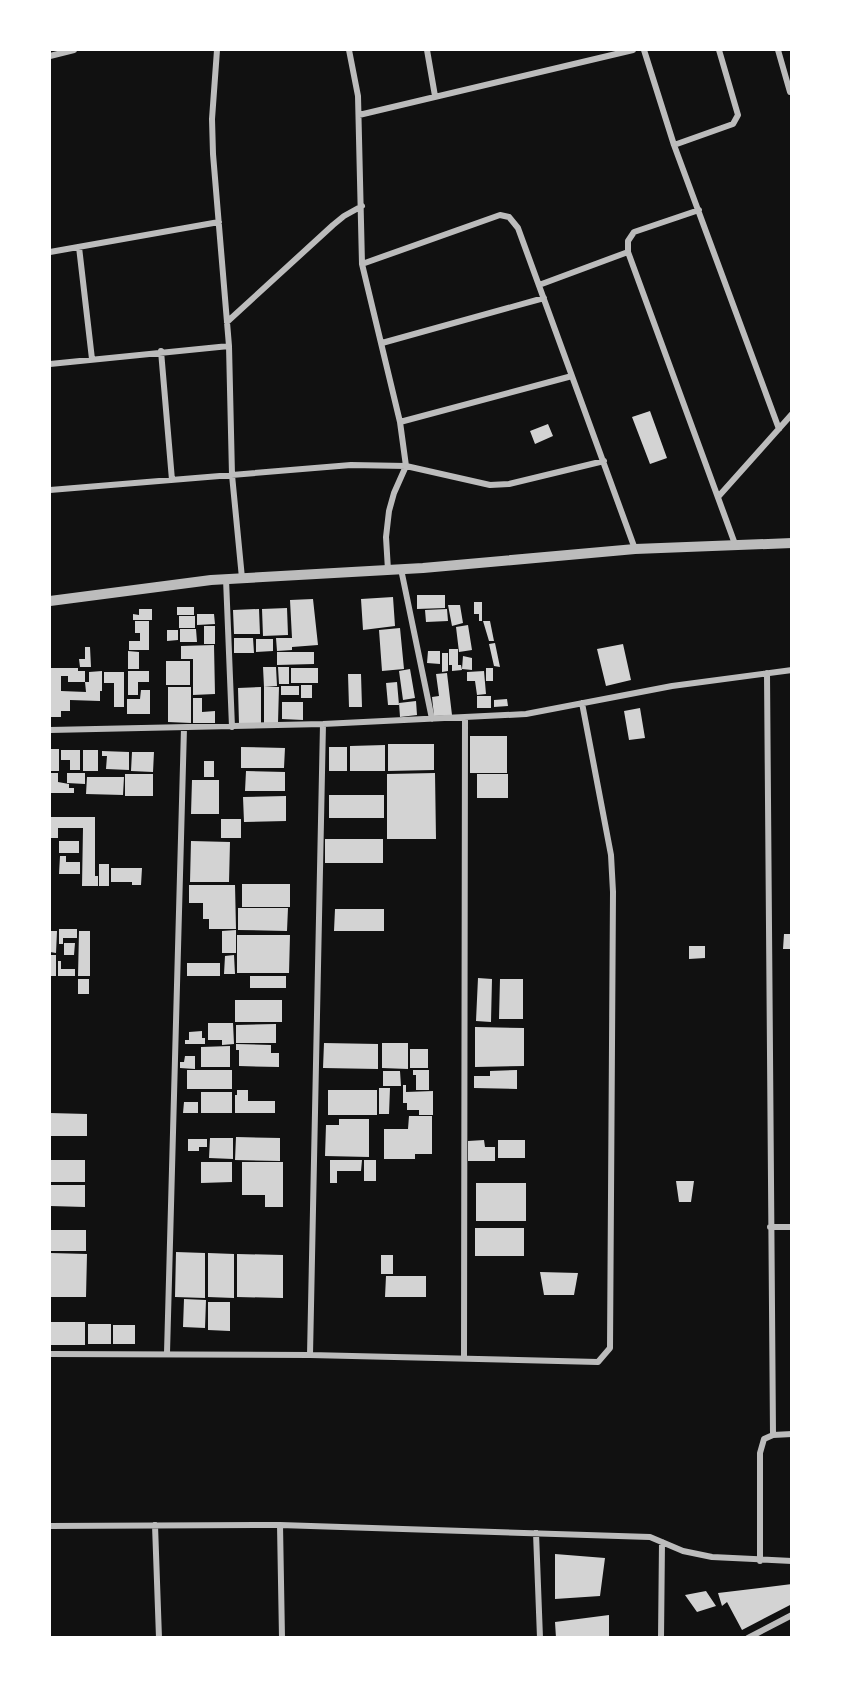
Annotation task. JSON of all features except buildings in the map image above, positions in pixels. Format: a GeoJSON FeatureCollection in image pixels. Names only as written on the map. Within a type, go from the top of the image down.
{"type":"FeatureCollection","features":[{"type":"Feature","properties":{"kind":"street"},"geometry":{"type":"LineString","coordinates":[[50,56],[74,50]]}},
{"type":"Feature","properties":{"kind":"street"},"geometry":{"type":"LineString","coordinates":[[217,50],[212,119],[213,154],[229,346],[232,475],[242,578]]}},
{"type":"Feature","properties":{"kind":"street"},"geometry":{"type":"LineString","coordinates":[[349,50],[358,96],[362,264],[400,422],[406,466],[389,511],[388,570]]}},
{"type":"Feature","properties":{"kind":"street"},"geometry":{"type":"LineString","coordinates":[[427,50],[435,96]]}},
{"type":"Feature","properties":{"kind":"street"},"geometry":{"type":"LineString","coordinates":[[359,115],[633,50]]}},
{"type":"Feature","properties":{"kind":"street"},"geometry":{"type":"LineString","coordinates":[[644,50],[674,145],[779,429]]}},
{"type":"Feature","properties":{"kind":"street"},"geometry":{"type":"LineString","coordinates":[[674,145],[733,124],[736,120],[738,115],[719,50]]}},
{"type":"Feature","properties":{"kind":"street"},"geometry":{"type":"LineString","coordinates":[[778,50],[790,92]]}},
{"type":"Feature","properties":{"kind":"street"},"geometry":{"type":"LineString","coordinates":[[227,322],[338,220],[362,206]]}},
{"type":"Feature","properties":{"kind":"street"},"geometry":{"type":"LineString","coordinates":[[699,210],[634,232],[628,241],[628,252],[735,544]]}},
{"type":"Feature","properties":{"kind":"street"},"geometry":{"type":"LineString","coordinates":[[362,264],[500,215],[509,217],[518,228],[635,549]]}},
{"type":"Feature","properties":{"kind":"street"},"geometry":{"type":"LineString","coordinates":[[50,252],[219,222]]}},
{"type":"Feature","properties":{"kind":"street"},"geometry":{"type":"LineString","coordinates":[[79,247],[92,359]]}},
{"type":"Feature","properties":{"kind":"street"},"geometry":{"type":"LineString","coordinates":[[539,285],[628,252]]}},
{"type":"Feature","properties":{"kind":"street"},"geometry":{"type":"LineString","coordinates":[[382,343],[544,298]]}},
{"type":"Feature","properties":{"kind":"street"},"geometry":{"type":"LineString","coordinates":[[50,364],[161,351],[229,346]]}},
{"type":"Feature","properties":{"kind":"street"},"geometry":{"type":"LineString","coordinates":[[161,351],[172,480]]}},
{"type":"Feature","properties":{"kind":"street"},"geometry":{"type":"LineString","coordinates":[[400,422],[572,376]]}},
{"type":"Feature","properties":{"kind":"street"},"geometry":{"type":"LineString","coordinates":[[718,497],[792,414]]}},
{"type":"Feature","properties":{"kind":"street"},"geometry":{"type":"LineString","coordinates":[[50,490],[351,465],[406,466],[490,485],[509,484],[603,461]]}},
{"type":"Feature","properties":{"kind":"street"},"geometry":{"type":"LineString","coordinates":[[50,601],[226,579],[388,570],[635,549],[792,543]]}},
{"type":"Feature","properties":{"kind":"street"},"geometry":{"type":"LineString","coordinates":[[401,569],[432,719]]}},
{"type":"Feature","properties":{"kind":"street"},"geometry":{"type":"LineString","coordinates":[[226,579],[232,727]]}},
{"type":"Feature","properties":{"kind":"street"},"geometry":{"type":"LineString","coordinates":[[50,730],[323,724],[526,714],[672,686],[792,670]]}},
{"type":"Feature","properties":{"kind":"street"},"geometry":{"type":"LineString","coordinates":[[767,673],[773,1434]]}},
{"type":"Feature","properties":{"kind":"street"},"geometry":{"type":"LineString","coordinates":[[50,1354],[310,1355],[598,1362],[610,1348],[613,892],[611,855],[582,703]]}},
{"type":"Feature","properties":{"kind":"street"},"geometry":{"type":"LineString","coordinates":[[464,1358],[465,717]]}},
{"type":"Feature","properties":{"kind":"street"},"geometry":{"type":"LineString","coordinates":[[310,1355],[323,724]]}},
{"type":"Feature","properties":{"kind":"street"},"geometry":{"type":"LineString","coordinates":[[167,1353],[184,728]]}},
{"type":"Feature","properties":{"kind":"street"},"geometry":{"type":"LineString","coordinates":[[770,1227],[792,1227]]}},
{"type":"Feature","properties":{"kind":"street"},"geometry":{"type":"LineString","coordinates":[[760,1561],[760,1453],[764,1439],[773,1434],[792,1434]]}},
{"type":"Feature","properties":{"kind":"street"},"geometry":{"type":"LineString","coordinates":[[50,1526],[280,1526],[650,1537],[683,1551],[712,1557],[792,1561]]}},
{"type":"Feature","properties":{"kind":"street"},"geometry":{"type":"LineString","coordinates":[[155,1526],[159,1638]]}},
{"type":"Feature","properties":{"kind":"street"},"geometry":{"type":"LineString","coordinates":[[280,1526],[282,1638]]}},
{"type":"Feature","properties":{"kind":"street"},"geometry":{"type":"LineString","coordinates":[[536,1533],[540,1638]]}},
{"type":"Feature","properties":{"kind":"street"},"geometry":{"type":"LineString","coordinates":[[661,1638],[662,1542]]}},
{"type":"Feature","properties":{"kind":"street"},"geometry":{"type":"LineString","coordinates":[[748,1638],[792,1615]]}}]}
